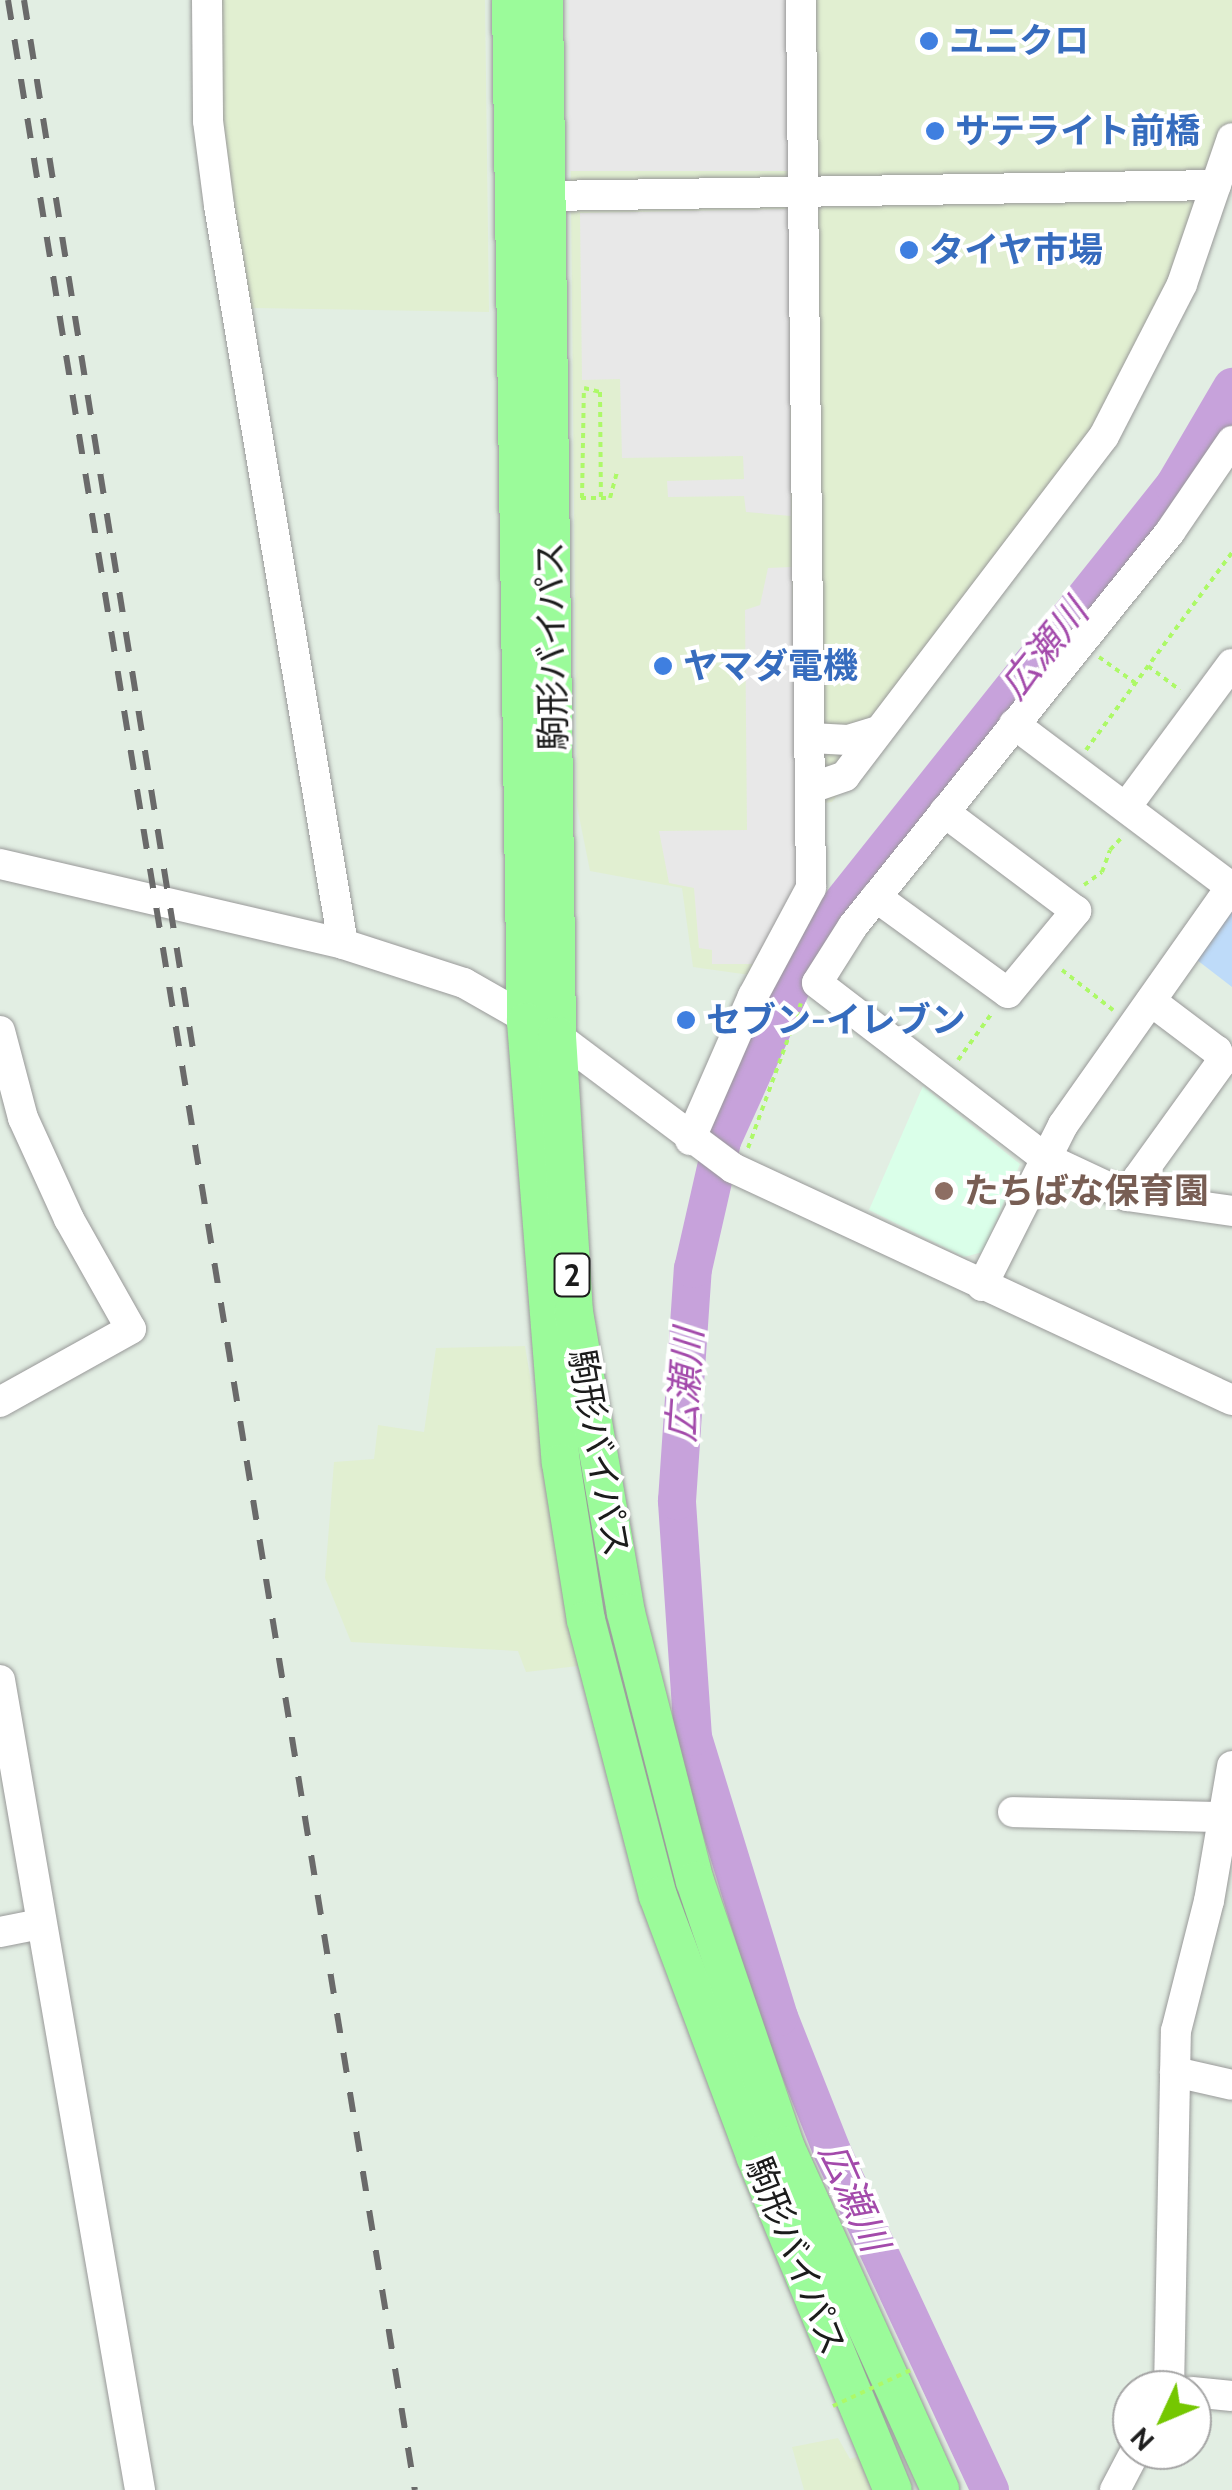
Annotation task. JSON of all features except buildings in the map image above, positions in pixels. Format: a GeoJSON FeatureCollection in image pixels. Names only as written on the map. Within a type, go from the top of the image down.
{"type":"FeatureCollection","features":[{"type":"Feature","properties":{"kind":"main road","name":"駒形バイパス"},"geometry":{"type":"LineString","coordinates":[[510,0],[541,1029],[574,1312],[626,1614],[696,1881],[784,2146],[940,2490]]}},
{"type":"Feature","properties":{"kind":"main road","name":"駒形バイパス"},"geometry":{"type":"LineString","coordinates":[[544,0],[547,196],[541,1029],[544,1306],[586,1620],[658,1896],[755,2156],[894,2490]]}},
{"type":"Feature","properties":{"kind":"main road"},"geometry":{"type":"LineString","coordinates":[[533,237],[532,185],[546,133]]}},
{"type":"Feature","properties":{"kind":"street"},"geometry":{"type":"LineString","coordinates":[[207,0],[208,121],[219,206],[343,944]]}},
{"type":"Feature","properties":{"kind":"street"},"geometry":{"type":"LineString","coordinates":[[696,1144],[764,972],[811,888],[801,0]]}},
{"type":"Feature","properties":{"kind":"street"},"geometry":{"type":"LineString","coordinates":[[812,788],[836,784],[958,633],[1104,436],[1182,284],[1232,138]]}},
{"type":"Feature","properties":{"kind":"street"},"geometry":{"type":"LineString","coordinates":[[547,196],[1216,185]]}},
{"type":"Feature","properties":{"kind":"street"},"geometry":{"type":"LineString","coordinates":[[1232,441],[1223,479],[1079,642],[876,897],[818,983],[1044,1157],[1133,1196],[1232,1211]]}},
{"type":"Feature","properties":{"kind":"street"},"geometry":{"type":"LineString","coordinates":[[1126,808],[1232,664]]}},
{"type":"Feature","properties":{"kind":"street"},"geometry":{"type":"LineString","coordinates":[[982,1286],[1044,1157],[1232,886],[1014,724]]}},
{"type":"Feature","properties":{"kind":"street"},"geometry":{"type":"LineString","coordinates":[[811,738],[848,740],[877,731]]}},
{"type":"Feature","properties":{"kind":"street"},"geometry":{"type":"LineString","coordinates":[[876,897],[1008,993],[1041,954],[1076,905],[944,812]]}},
{"type":"Feature","properties":{"kind":"street"},"geometry":{"type":"LineString","coordinates":[[0,864],[343,944],[464,983],[541,1029],[736,1170],[1232,1400]]}},
{"type":"Feature","properties":{"kind":"street"},"geometry":{"type":"LineString","coordinates":[[1133,1196],[1138,1178],[1221,1064],[1217,1051],[1142,1013]]}},
{"type":"Feature","properties":{"kind":"street"},"geometry":{"type":"LineString","coordinates":[[0,1030],[23,1118],[69,1220],[131,1329],[0,1402]]}},
{"type":"Feature","properties":{"kind":"street"},"geometry":{"type":"LineString","coordinates":[[0,1680],[140,2490]]}},
{"type":"Feature","properties":{"kind":"street"},"geometry":{"type":"LineString","coordinates":[[1169,2370],[1176,2032],[1232,1766]]}},
{"type":"Feature","properties":{"kind":"street"},"geometry":{"type":"LineString","coordinates":[[1013,1812],[1223,1817]]}},
{"type":"Feature","properties":{"kind":"street"},"geometry":{"type":"LineString","coordinates":[[0,1932],[40,1924]]}},
{"type":"Feature","properties":{"kind":"street"},"geometry":{"type":"LineString","coordinates":[[1175,2072],[1232,2085]]}},
{"type":"Feature","properties":{"kind":"path"},"geometry":{"type":"LineString","coordinates":[[582,498],[584,388],[600,392],[601,498]]}},
{"type":"Feature","properties":{"kind":"path"},"geometry":{"type":"LineString","coordinates":[[566,498],[610,498],[618,472]]}},
{"type":"Feature","properties":{"kind":"path"},"geometry":{"type":"LineString","coordinates":[[1072,766],[1232,553]]}},
{"type":"Feature","properties":{"kind":"path"},"geometry":{"type":"LineString","coordinates":[[1079,642],[1135,684]]}},
{"type":"Feature","properties":{"kind":"path"},"geometry":{"type":"LineString","coordinates":[[1148,666],[1202,706]]}},
{"type":"Feature","properties":{"kind":"path"},"geometry":{"type":"LineString","coordinates":[[1041,954],[1142,1013]]}},
{"type":"Feature","properties":{"kind":"path"},"geometry":{"type":"LineString","coordinates":[[736,1170],[799,1004],[818,983]]}},
{"type":"Feature","properties":{"kind":"path"},"geometry":{"type":"LineString","coordinates":[[832,2406],[912,2370]]}},
{"type":"Feature","properties":{"kind":"shaded area"},"geometry":{"type":"Polygon","coordinates":[[[218,0],[485,0],[489,312],[248,308],[220,113],[218,0]]]}},
{"type":"Feature","properties":{"kind":"shaded area"},"geometry":{"type":"Polygon","coordinates":[[[569,0],[1232,0],[1232,172],[1171,339],[1027,560],[832,802],[799,806],[799,892],[750,975],[693,967],[682,888],[590,871],[577,806],[569,0]]]}},
{"type":"Feature","properties":{"kind":"shaded area"},"geometry":{"type":"Polygon","coordinates":[[[569,0],[788,0],[788,171],[569,171],[569,0]]]}},
{"type":"Feature","properties":{"kind":"shaded area"},"geometry":{"type":"Polygon","coordinates":[[[789,209],[791,516],[746,512],[744,496],[668,497],[667,481],[744,479],[743,456],[622,458],[620,379],[582,380],[580,213],[789,209]]]}},
{"type":"Feature","properties":{"kind":"shaded area"},"geometry":{"type":"Polygon","coordinates":[[[792,567],[798,883],[753,964],[712,964],[712,950],[699,948],[694,888],[669,883],[659,831],[747,830],[745,610],[760,605],[768,568],[792,567]]]}},
{"type":"Feature","properties":{"kind":"shaded area"},"geometry":{"type":"Polygon","coordinates":[[[1232,910],[1232,987],[1197,960],[1232,910]]]}},
{"type":"Feature","properties":{"kind":"shaded area","name":"たちばな保育園"},"geometry":{"type":"Polygon","coordinates":[[[923,1086],[1020,1164],[983,1252],[964,1257],[869,1210],[923,1086]]]}},
{"type":"Feature","properties":{"kind":"shaded area"},"geometry":{"type":"Polygon","coordinates":[[[525,1346],[578,1666],[526,1672],[518,1651],[351,1642],[325,1578],[334,1462],[374,1459],[378,1425],[424,1432],[436,1348],[525,1346]]]}},
{"type":"Feature","properties":{"kind":"shaded area"},"geometry":{"type":"Polygon","coordinates":[[[838,2438],[850,2459],[860,2456],[875,2490],[804,2490],[792,2447],[838,2438]]]}},
{"type":"Feature","properties":{"kind":"waterway","name":"広瀬川"},"geometry":{"type":"LineString","coordinates":[[990,2490],[832,2151],[779,2017],[693,1737],[677,1501],[693,1269],[722,1141],[813,939],[1174,486],[1232,387]]}},
{"type":"Feature","properties":{"kind":"railway"},"geometry":{"type":"LineString","coordinates":[[8,0],[415,2490]]}},
{"type":"Feature","properties":{"kind":"railway"},"geometry":{"type":"LineString","coordinates":[[24,0],[193,1049]]}},
{"type":"Feature","properties":{"kind":"place","name":"ユニクロ"},"geometry":{"type":"Point","coordinates":[929,41]}},
{"type":"Feature","properties":{"kind":"place","name":"サテライト前橋"},"geometry":{"type":"Point","coordinates":[935,131]}},
{"type":"Feature","properties":{"kind":"place","name":"タイヤ市場"},"geometry":{"type":"Point","coordinates":[909,250]}},
{"type":"Feature","properties":{"kind":"place","name":"ヤマダ電機"},"geometry":{"type":"Point","coordinates":[663,666]}},
{"type":"Feature","properties":{"kind":"place","name":"セブン-イレブン"},"geometry":{"type":"Point","coordinates":[686,1020]}},
{"type":"Feature","properties":{"kind":"place","name":"たちばな保育園"},"geometry":{"type":"Point","coordinates":[944,1191]}}]}
